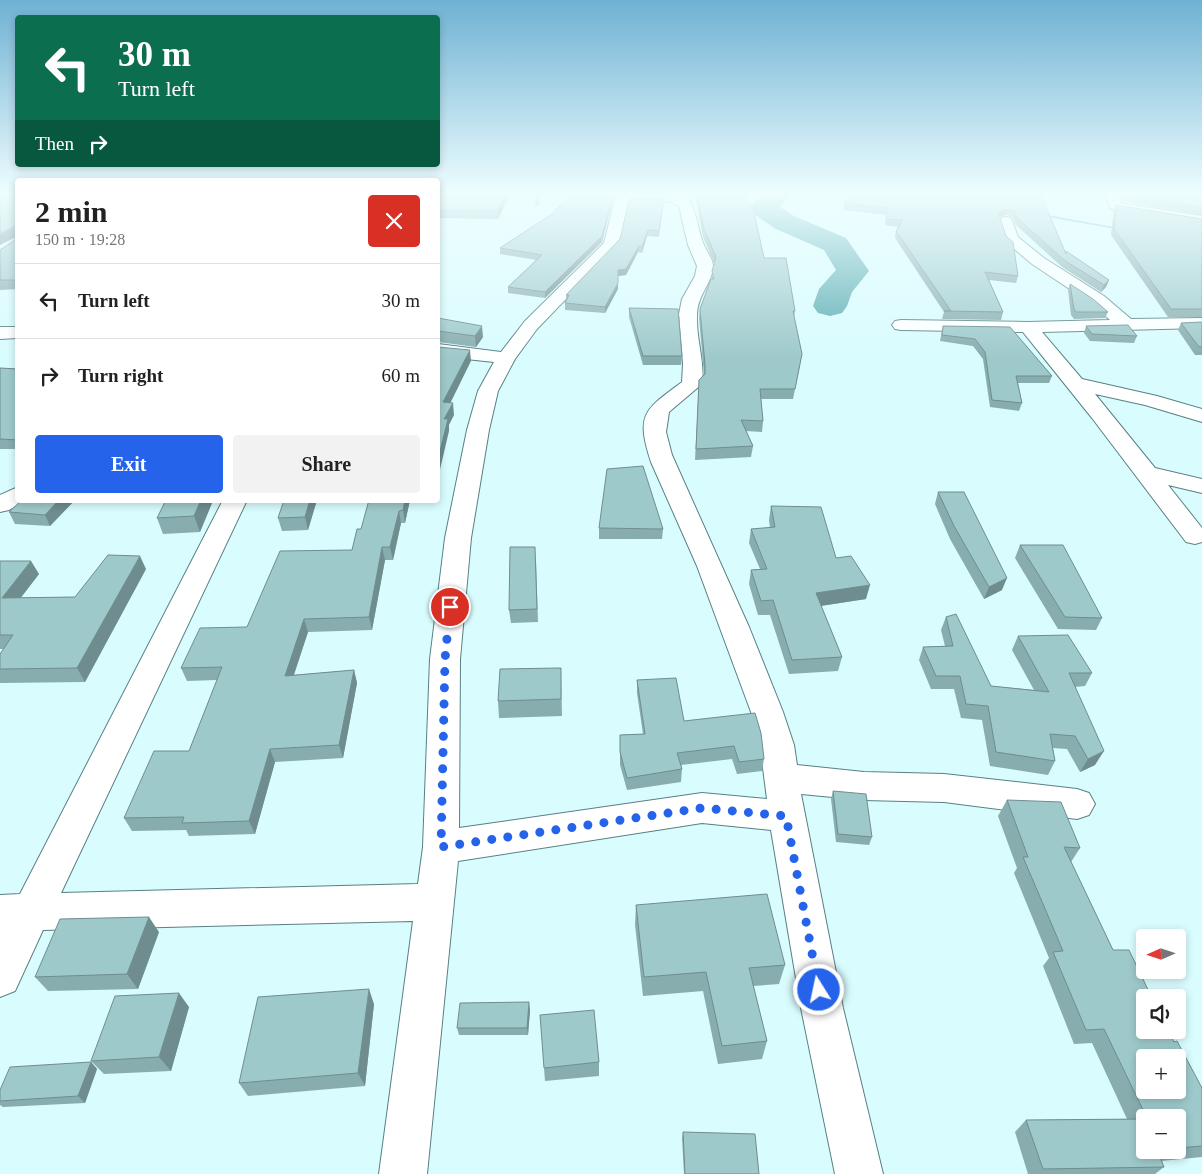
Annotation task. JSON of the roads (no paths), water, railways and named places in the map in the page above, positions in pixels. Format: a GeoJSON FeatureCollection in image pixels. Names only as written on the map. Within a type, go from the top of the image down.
{"type":"FeatureCollection","features":[{"type":"Feature","properties":{"kind":"street"},"geometry":{"type":"LineString","coordinates":[[403,1174],[441,847],[445,659],[458,538],[478,430],[488,392],[506,358],[531,326],[605,250]]}},
{"type":"Feature","properties":{"kind":"street"},"geometry":{"type":"LineString","coordinates":[[699,250],[705,261],[704,272],[691,295],[686,321],[694,363],[692,384],[661,406],[656,417],[657,444],[663,462],[710,566],[754,675],[778,745],[786,816],[822,1008],[859,1174]]}},
{"type":"Feature","properties":{"kind":"street"},"geometry":{"type":"LineString","coordinates":[[1024,250],[1038,261],[1098,300],[1128,325]]}},
{"type":"Feature","properties":{"kind":"street"},"geometry":{"type":"LineString","coordinates":[[901,325],[1028,327],[1202,323]]}},
{"type":"Feature","properties":{"kind":"street"},"geometry":{"type":"LineString","coordinates":[[1028,327],[1100,413],[1195,536]]}},
{"type":"Feature","properties":{"kind":"street"},"geometry":{"type":"LineString","coordinates":[[0,332],[15,332]]}},
{"type":"Feature","properties":{"kind":"street"},"geometry":{"type":"LineString","coordinates":[[440,350],[506,358]]}},
{"type":"Feature","properties":{"kind":"street"},"geometry":{"type":"LineString","coordinates":[[1073,383],[1150,400],[1202,416]]}},
{"type":"Feature","properties":{"kind":"street"},"geometry":{"type":"LineString","coordinates":[[1146,473],[1202,486]]}},
{"type":"Feature","properties":{"kind":"street"},"geometry":{"type":"LineString","coordinates":[[0,505],[15,496]]}},
{"type":"Feature","properties":{"kind":"street"},"geometry":{"type":"LineString","coordinates":[[0,976],[16,912],[233,503]]}},
{"type":"Feature","properties":{"kind":"street"},"geometry":{"type":"LineString","coordinates":[[782,778],[864,786],[944,788],[1077,804]]}},
{"type":"Feature","properties":{"kind":"street"},"geometry":{"type":"LineString","coordinates":[[441,847],[702,808],[786,816]]}},
{"type":"Feature","properties":{"kind":"street"},"geometry":{"type":"LineString","coordinates":[[16,912],[434,902]]}},
{"type":"Feature","properties":{"kind":"waterway"},"geometry":{"type":"LineString","coordinates":[[830,306],[836,289],[853,271],[839,250]]}}]}
